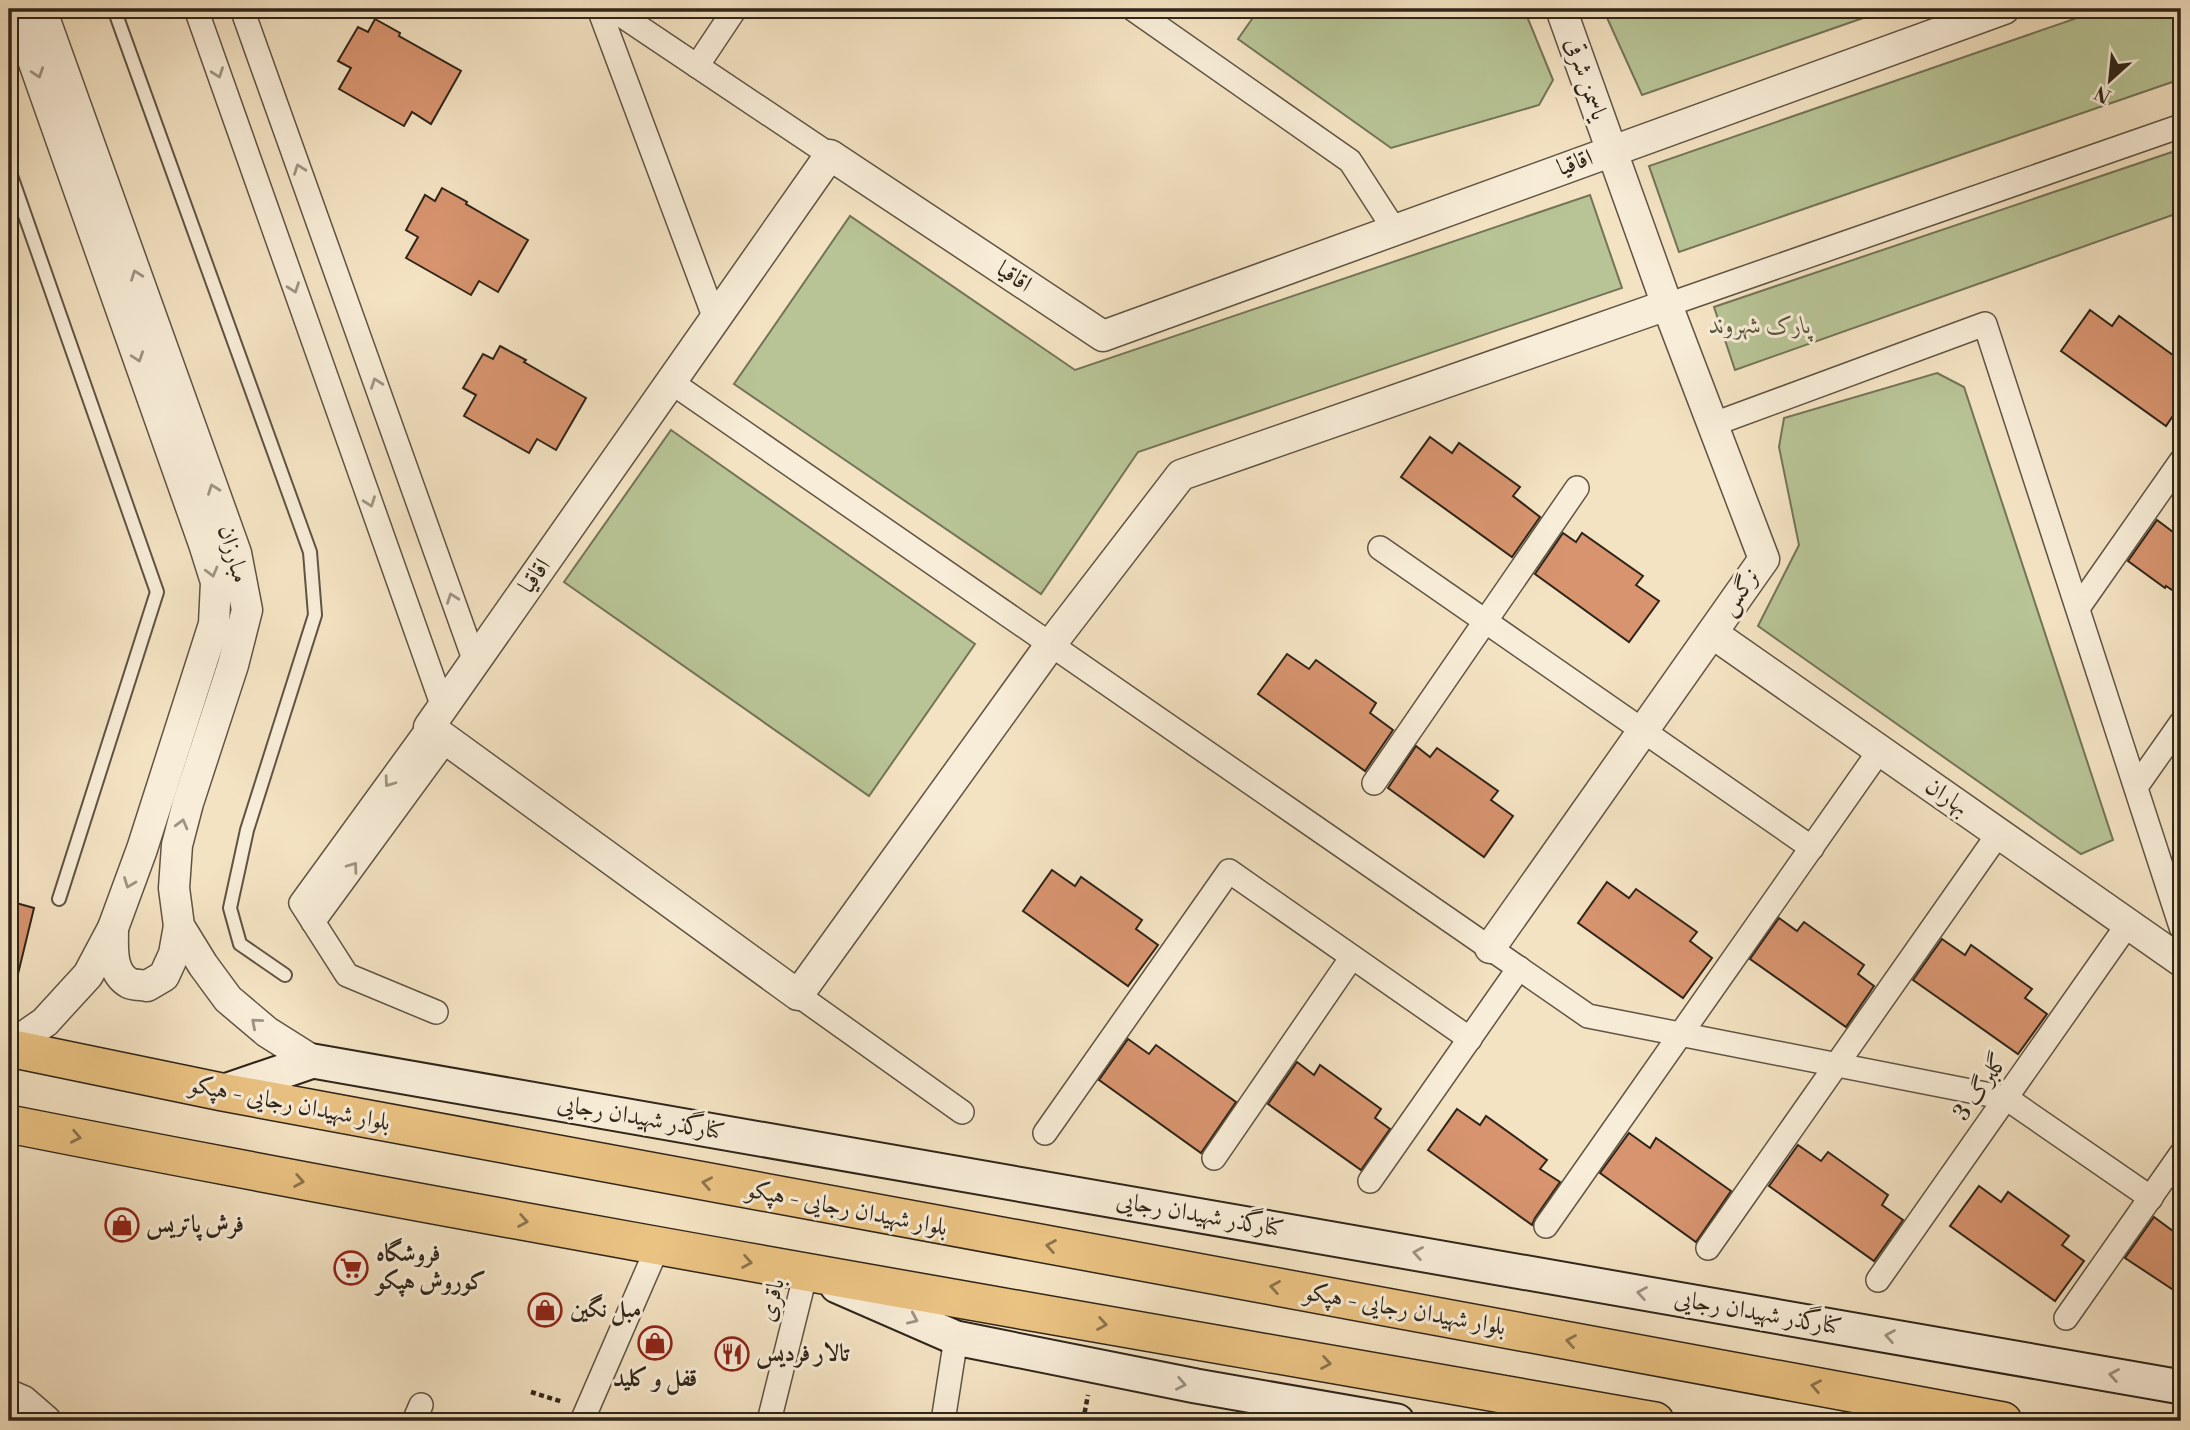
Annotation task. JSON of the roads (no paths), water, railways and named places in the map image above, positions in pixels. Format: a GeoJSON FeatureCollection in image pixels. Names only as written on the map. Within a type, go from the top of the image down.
{"type":"FeatureCollection","features":[{"type":"Feature","properties":{"kind":"main road","name":"بلوار شهیدان رجایی - هپکو"},"geometry":{"type":"LineString","coordinates":[[9,1047],[222,1092],[2003,1421]]}},
{"type":"Feature","properties":{"kind":"main road","name":"کنارگذر شهیدان رجایی"},"geometry":{"type":"LineString","coordinates":[[222,1092],[313,1061],[2181,1387]]}},
{"type":"Feature","properties":{"kind":"main road"},"geometry":{"type":"LineString","coordinates":[[9,1124],[277,1177],[658,1246],[1655,1421]]}},
{"type":"Feature","properties":{"kind":"main road"},"geometry":{"type":"LineString","coordinates":[[806,1272],[956,1338],[1340,1416],[1396,1421]]}},
{"type":"Feature","properties":{"kind":"street","name":"مبارزان"},"geometry":{"type":"LineString","coordinates":[[9,1047],[45,1022],[88,975],[113,928],[142,849],[214,624],[216,582],[15,9]]}},
{"type":"Feature","properties":{"kind":"street","name":"مبارزان"},"geometry":{"type":"LineString","coordinates":[[41,9],[236,553],[247,610],[233,665],[177,845],[174,888],[179,926],[228,999],[267,1032],[313,1061]]}},
{"type":"Feature","properties":{"kind":"street"},"geometry":{"type":"LineString","coordinates":[[196,9],[440,725],[798,995],[962,1112]]}},
{"type":"Feature","properties":{"kind":"street"},"geometry":{"type":"LineString","coordinates":[[242,9],[475,662]]}},
{"type":"Feature","properties":{"kind":"street"},"geometry":{"type":"LineString","coordinates":[[599,9],[715,319]]}},
{"type":"Feature","properties":{"kind":"street"},"geometry":{"type":"LineString","coordinates":[[612,9],[830,155]]}},
{"type":"Feature","properties":{"kind":"street"},"geometry":{"type":"LineString","coordinates":[[697,66],[735,9]]}},
{"type":"Feature","properties":{"kind":"street"},"geometry":{"type":"LineString","coordinates":[[1133,9],[1350,161],[1394,229]]}},
{"type":"Feature","properties":{"kind":"street","name":"یاسمن شرقی"},"geometry":{"type":"LineString","coordinates":[[1561,9],[1611,150]]}},
{"type":"Feature","properties":{"kind":"street","name":"اقاقیا"},"geometry":{"type":"LineString","coordinates":[[440,725],[475,662],[830,155],[1103,336],[2004,9]]}},
{"type":"Feature","properties":{"kind":"street"},"geometry":{"type":"LineString","coordinates":[[798,995],[1051,644],[1181,475],[2181,125]]}},
{"type":"Feature","properties":{"kind":"street","name":"نرگس"},"geometry":{"type":"LineString","coordinates":[[1490,948],[1764,559],[1611,150]]}},
{"type":"Feature","properties":{"kind":"street"},"geometry":{"type":"LineString","coordinates":[[1714,424],[1985,324],[2181,927]]}},
{"type":"Feature","properties":{"kind":"street"},"geometry":{"type":"LineString","coordinates":[[671,382],[1588,1016],[2006,1098],[2151,1198]]}},
{"type":"Feature","properties":{"kind":"street"},"geometry":{"type":"LineString","coordinates":[[2078,608],[2181,461]]}},
{"type":"Feature","properties":{"kind":"street"},"geometry":{"type":"LineString","coordinates":[[1374,783],[1577,488]]}},
{"type":"Feature","properties":{"kind":"street"},"geometry":{"type":"LineString","coordinates":[[1381,548],[1812,848]]}},
{"type":"Feature","properties":{"kind":"street","name":"بهاران"},"geometry":{"type":"LineString","coordinates":[[1712,633],[2181,961]]}},
{"type":"Feature","properties":{"kind":"street"},"geometry":{"type":"LineString","coordinates":[[2136,787],[2181,723]]}},
{"type":"Feature","properties":{"kind":"street"},"geometry":{"type":"LineString","coordinates":[[436,1012],[347,975],[307,913],[440,725]]}},
{"type":"Feature","properties":{"kind":"street"},"geometry":{"type":"LineString","coordinates":[[1546,1226],[1880,750]]}},
{"type":"Feature","properties":{"kind":"street"},"geometry":{"type":"LineString","coordinates":[[1708,1248],[1999,833]]}},
{"type":"Feature","properties":{"kind":"street"},"geometry":{"type":"LineString","coordinates":[[1045,1133],[1229,871],[1470,1039]]}},
{"type":"Feature","properties":{"kind":"street","name":"گلبرگ 3"},"geometry":{"type":"LineString","coordinates":[[1878,1280],[2128,924]]}},
{"type":"Feature","properties":{"kind":"street"},"geometry":{"type":"LineString","coordinates":[[113,928],[113,958],[118,972],[129,983],[147,986],[164,976],[174,954],[179,926]]}},
{"type":"Feature","properties":{"kind":"street"},"geometry":{"type":"LineString","coordinates":[[1214,1157],[1352,957]]}},
{"type":"Feature","properties":{"kind":"street"},"geometry":{"type":"LineString","coordinates":[[1370,1181],[1519,968]]}},
{"type":"Feature","properties":{"kind":"street"},"geometry":{"type":"LineString","coordinates":[[2066,1318],[2181,1154]]}},
{"type":"Feature","properties":{"kind":"street"},"geometry":{"type":"LineString","coordinates":[[582,1421],[658,1246]]}},
{"type":"Feature","properties":{"kind":"street","name":"باقری"},"geometry":{"type":"LineString","coordinates":[[769,1421],[806,1272]]}},
{"type":"Feature","properties":{"kind":"street"},"geometry":{"type":"LineString","coordinates":[[943,1421],[956,1338]]}},
{"type":"Feature","properties":{"kind":"street"},"geometry":{"type":"LineString","coordinates":[[9,1395],[23,1401],[46,1421]]}},
{"type":"Feature","properties":{"kind":"lane"},"geometry":{"type":"LineString","coordinates":[[114,9],[310,552],[315,615],[247,830],[230,908],[240,944],[285,975]]}},
{"type":"Feature","properties":{"kind":"lane"},"geometry":{"type":"LineString","coordinates":[[9,170],[158,592],[58,899]]}},
{"type":"Feature","properties":{"kind":"place","name":"فرش پاتریس"},"geometry":{"type":"Point","coordinates":[122,1225]}},
{"type":"Feature","properties":{"kind":"place","name":"فروشگاه کوروش هپکو"},"geometry":{"type":"Point","coordinates":[351,1268]}},
{"type":"Feature","properties":{"kind":"place","name":"مبل نگین"},"geometry":{"type":"Point","coordinates":[545,1310]}},
{"type":"Feature","properties":{"kind":"place","name":"قفل و کلید"},"geometry":{"type":"Point","coordinates":[655,1343]}},
{"type":"Feature","properties":{"kind":"place","name":"تالار فردیس"},"geometry":{"type":"Point","coordinates":[732,1354]}},
{"type":"Feature","properties":{"kind":"park label","name":"پارک شهروند"},"geometry":{"type":"Point","coordinates":[1760,326]}}]}
